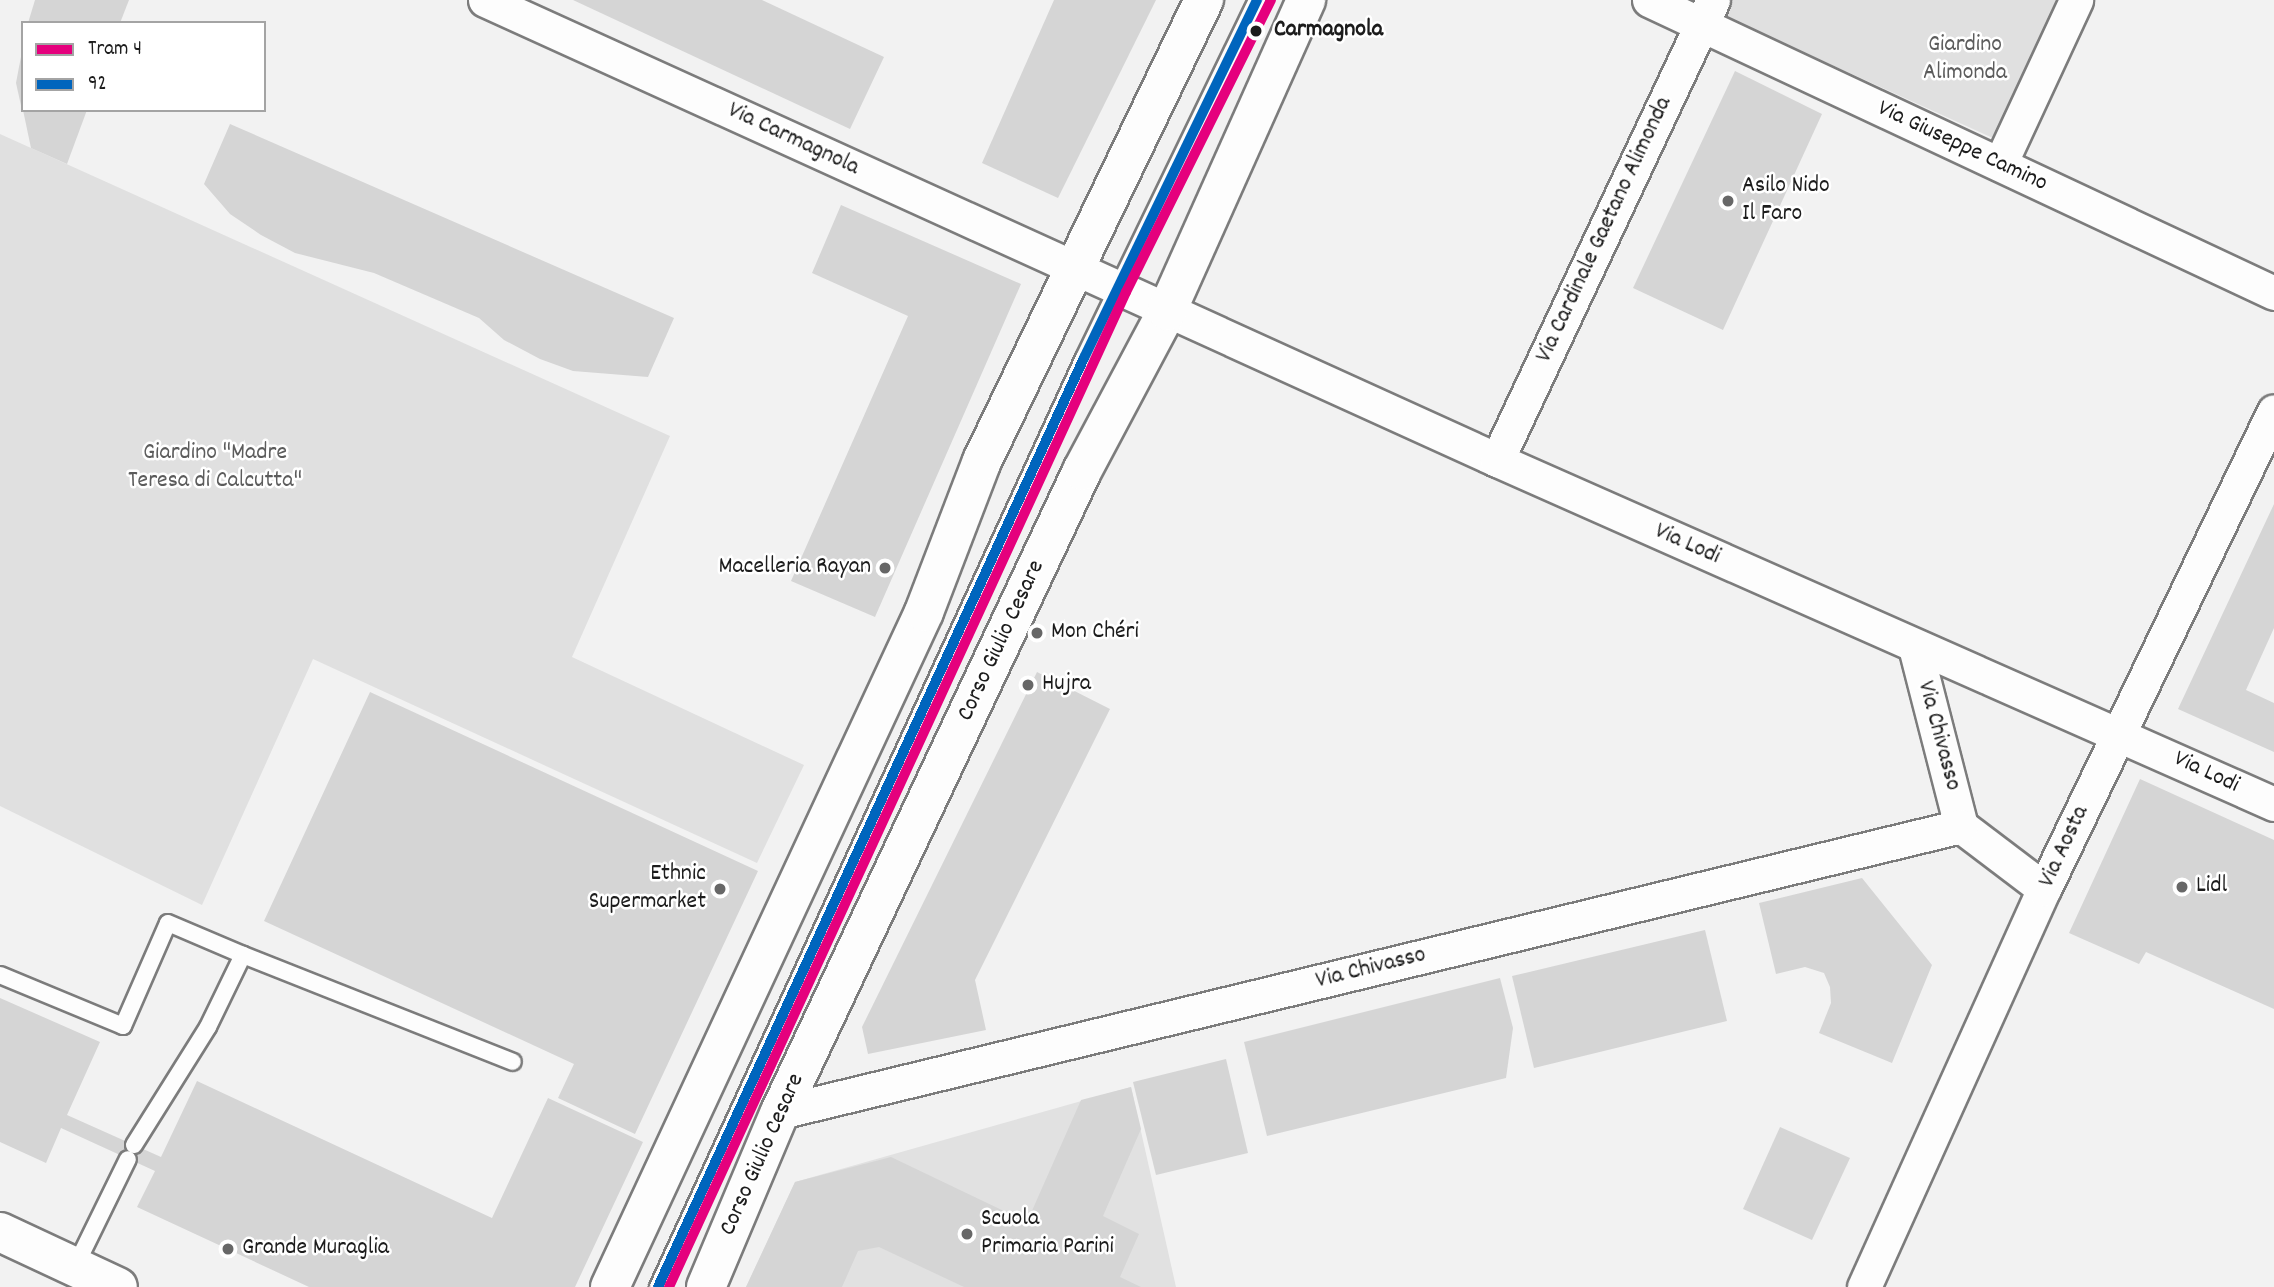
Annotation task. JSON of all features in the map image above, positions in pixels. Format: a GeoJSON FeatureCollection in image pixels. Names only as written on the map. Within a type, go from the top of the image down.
{"type":"FeatureCollection","features":[{"type":"Feature","properties":{"kind":"street","name":"Via Carmagnola"},"geometry":{"type":"LineString","coordinates":[[485,0],[1098,279]]}},
{"type":"Feature","properties":{"kind":"street","name":"Corso Giulio Cesare"},"geometry":{"type":"LineString","coordinates":[[610,1287],[924,612],[982,461],[1098,279],[1204,0]]}},
{"type":"Feature","properties":{"kind":"street","name":"Corso Giulio Cesare"},"geometry":{"type":"LineString","coordinates":[[706,1287],[780,1112],[1082,471],[1167,311],[1306,0]]}},
{"type":"Feature","properties":{"kind":"street","name":"Via Giuseppe Camino"},"geometry":{"type":"LineString","coordinates":[[1649,0],[1708,13],[2000,164],[2274,293]]}},
{"type":"Feature","properties":{"kind":"street"},"geometry":{"type":"LineString","coordinates":[[2000,164],[2076,0]]}},
{"type":"Feature","properties":{"kind":"street","name":"Via Cardinale Gaetano Alimonda"},"geometry":{"type":"LineString","coordinates":[[1497,460],[1708,13]]}},
{"type":"Feature","properties":{"kind":"street","name":"Via Lodi"},"geometry":{"type":"LineString","coordinates":[[1098,279],[1915,647],[2119,733],[2274,804]]}},
{"type":"Feature","properties":{"kind":"street","name":"Via Aosta"},"geometry":{"type":"LineString","coordinates":[[1864,1287],[2044,889],[2274,411]]}},
{"type":"Feature","properties":{"kind":"street","name":"Via Chivasso"},"geometry":{"type":"LineString","coordinates":[[1915,647],[1961,826],[2044,889]]}},
{"type":"Feature","properties":{"kind":"street","name":"Via Chivasso"},"geometry":{"type":"LineString","coordinates":[[780,1112],[1961,826]]}},
{"type":"Feature","properties":{"kind":"street"},"geometry":{"type":"LineString","coordinates":[[0,1231],[118,1287]]}},
{"type":"Feature","properties":{"kind":"lane","name":"Corso Giulio Cesare"},"geometry":{"type":"LineString","coordinates":[[658,1287],[1098,279],[1257,0]]}},
{"type":"Feature","properties":{"kind":"lane"},"geometry":{"type":"LineString","coordinates":[[0,975],[123,1026],[168,923],[513,1062]]}},
{"type":"Feature","properties":{"kind":"lane"},"geometry":{"type":"LineString","coordinates":[[75,1267],[131,1152],[208,1027],[243,955]]}},
{"type":"Feature","properties":{"kind":"shaded area","name":"Scuola Primaria Parini"},"geometry":{"type":"Polygon","coordinates":[[[1131,1087],[1176,1287],[746,1287],[795,1182],[1131,1087]]]}},
{"type":"Feature","properties":{"kind":"green space","name":"Giardino Alimonda"},"geometry":{"type":"Polygon","coordinates":[[[1729,0],[2058,0],[1995,139],[1722,15],[1729,0]]]}},
{"type":"Feature","properties":{"kind":"green space","name":"Giardino \"Madre Teresa di Calcutta\""},"geometry":{"type":"Polygon","coordinates":[[[0,134],[670,436],[572,657],[804,765],[757,863],[313,659],[202,905],[0,806],[0,134]]]}},
{"type":"Feature","properties":{"kind":"building"},"geometry":{"type":"Polygon","coordinates":[[[35,0],[129,0],[121,21],[29,21],[35,0]]]}},
{"type":"Feature","properties":{"kind":"building"},"geometry":{"type":"Polygon","coordinates":[[[573,0],[762,0],[884,57],[850,129],[573,0]]]}},
{"type":"Feature","properties":{"kind":"building"},"geometry":{"type":"Polygon","coordinates":[[[1054,0],[1156,0],[1058,198],[982,163],[1054,0]]]}},
{"type":"Feature","properties":{"kind":"building"},"geometry":{"type":"Polygon","coordinates":[[[21,57],[21,106],[16,83],[21,57]]]}},
{"type":"Feature","properties":{"kind":"building","name":"Asilo Nido Il Faro"},"geometry":{"type":"Polygon","coordinates":[[[1735,71],[1822,114],[1723,330],[1633,288],[1735,71]]]}},
{"type":"Feature","properties":{"kind":"building"},"geometry":{"type":"Polygon","coordinates":[[[23,112],[86,112],[67,164],[31,148],[23,112]]]}},
{"type":"Feature","properties":{"kind":"building"},"geometry":{"type":"Polygon","coordinates":[[[230,124],[674,318],[648,377],[573,371],[540,359],[504,340],[479,318],[374,273],[295,253],[261,235],[230,214],[204,184],[230,124]]]}},
{"type":"Feature","properties":{"kind":"building"},"geometry":{"type":"Polygon","coordinates":[[[841,205],[1021,284],[875,617],[791,581],[908,316],[812,273],[841,205]]]}},
{"type":"Feature","properties":{"kind":"building"},"geometry":{"type":"Polygon","coordinates":[[[2274,504],[2274,628],[2246,690],[2274,703],[2274,752],[2178,709],[2274,504]]]}},
{"type":"Feature","properties":{"kind":"building"},"geometry":{"type":"Polygon","coordinates":[[[1037,672],[1110,709],[975,980],[986,1030],[868,1054],[862,1027],[1037,672]]]}},
{"type":"Feature","properties":{"kind":"building"},"geometry":{"type":"Polygon","coordinates":[[[370,692],[758,871],[635,1134],[558,1098],[574,1064],[264,921],[370,692]]]}},
{"type":"Feature","properties":{"kind":"building","name":"Lidl"},"geometry":{"type":"Polygon","coordinates":[[[2140,779],[2274,840],[2274,1009],[2146,952],[2139,964],[2069,933],[2140,779]]]}},
{"type":"Feature","properties":{"kind":"building"},"geometry":{"type":"Polygon","coordinates":[[[1862,878],[1932,965],[1892,1063],[1819,1033],[1831,1003],[1830,987],[1824,973],[1805,967],[1776,974],[1759,903],[1862,878]]]}},
{"type":"Feature","properties":{"kind":"building"},"geometry":{"type":"Polygon","coordinates":[[[1705,930],[1727,1021],[1534,1068],[1512,976],[1705,930]]]}},
{"type":"Feature","properties":{"kind":"building"},"geometry":{"type":"Polygon","coordinates":[[[1500,978],[1513,1028],[1506,1078],[1267,1136],[1244,1042],[1500,978]]]}},
{"type":"Feature","properties":{"kind":"building"},"geometry":{"type":"Polygon","coordinates":[[[0,998],[100,1042],[67,1115],[161,1157],[197,1081],[492,1218],[548,1098],[643,1142],[575,1287],[309,1287],[137,1207],[155,1171],[61,1128],[46,1163],[0,1142],[0,998]]]}},
{"type":"Feature","properties":{"kind":"building"},"geometry":{"type":"Polygon","coordinates":[[[1226,1059],[1248,1153],[1156,1175],[1133,1082],[1226,1059]]]}},
{"type":"Feature","properties":{"kind":"building","name":"Scuola Primaria Parini"},"geometry":{"type":"Polygon","coordinates":[[[1131,1087],[1141,1129],[1103,1216],[1139,1234],[1120,1277],[1141,1287],[964,1287],[879,1247],[858,1251],[842,1287],[746,1287],[795,1182],[891,1157],[1027,1222],[1081,1100],[1131,1087]]]}},
{"type":"Feature","properties":{"kind":"building"},"geometry":{"type":"Polygon","coordinates":[[[1780,1127],[1850,1158],[1812,1240],[1743,1209],[1780,1127]]]}},
{"type":"Feature","properties":{"kind":"tram line","name":"4"},"geometry":{"type":"LineString","coordinates":[[669,1287],[1126,292],[1271,0]]}},
{"type":"Feature","properties":{"kind":"transit line","name":"92"},"geometry":{"type":"LineString","coordinates":[[658,1287],[1084,358],[1257,0]]}},
{"type":"Feature","properties":{"kind":"place","name":"Carmagnola"},"geometry":{"type":"Point","coordinates":[1256,31]}},
{"type":"Feature","properties":{"kind":"place","name":"Asilo Nido Il Faro"},"geometry":{"type":"Point","coordinates":[1728,201]}},
{"type":"Feature","properties":{"kind":"place","name":"Macelleria Rayan"},"geometry":{"type":"Point","coordinates":[885,568]}},
{"type":"Feature","properties":{"kind":"place","name":"Mon Chéri"},"geometry":{"type":"Point","coordinates":[1037,633]}},
{"type":"Feature","properties":{"kind":"place","name":"Hujra"},"geometry":{"type":"Point","coordinates":[1028,685]}},
{"type":"Feature","properties":{"kind":"place","name":"Lidl"},"geometry":{"type":"Point","coordinates":[2182,887]}},
{"type":"Feature","properties":{"kind":"place","name":"Ethnic Supermarket"},"geometry":{"type":"Point","coordinates":[720,889]}},
{"type":"Feature","properties":{"kind":"place","name":"Scuola Primaria Parini"},"geometry":{"type":"Point","coordinates":[967,1234]}},
{"type":"Feature","properties":{"kind":"place","name":"Grande Muraglia"},"geometry":{"type":"Point","coordinates":[228,1249]}}]}
